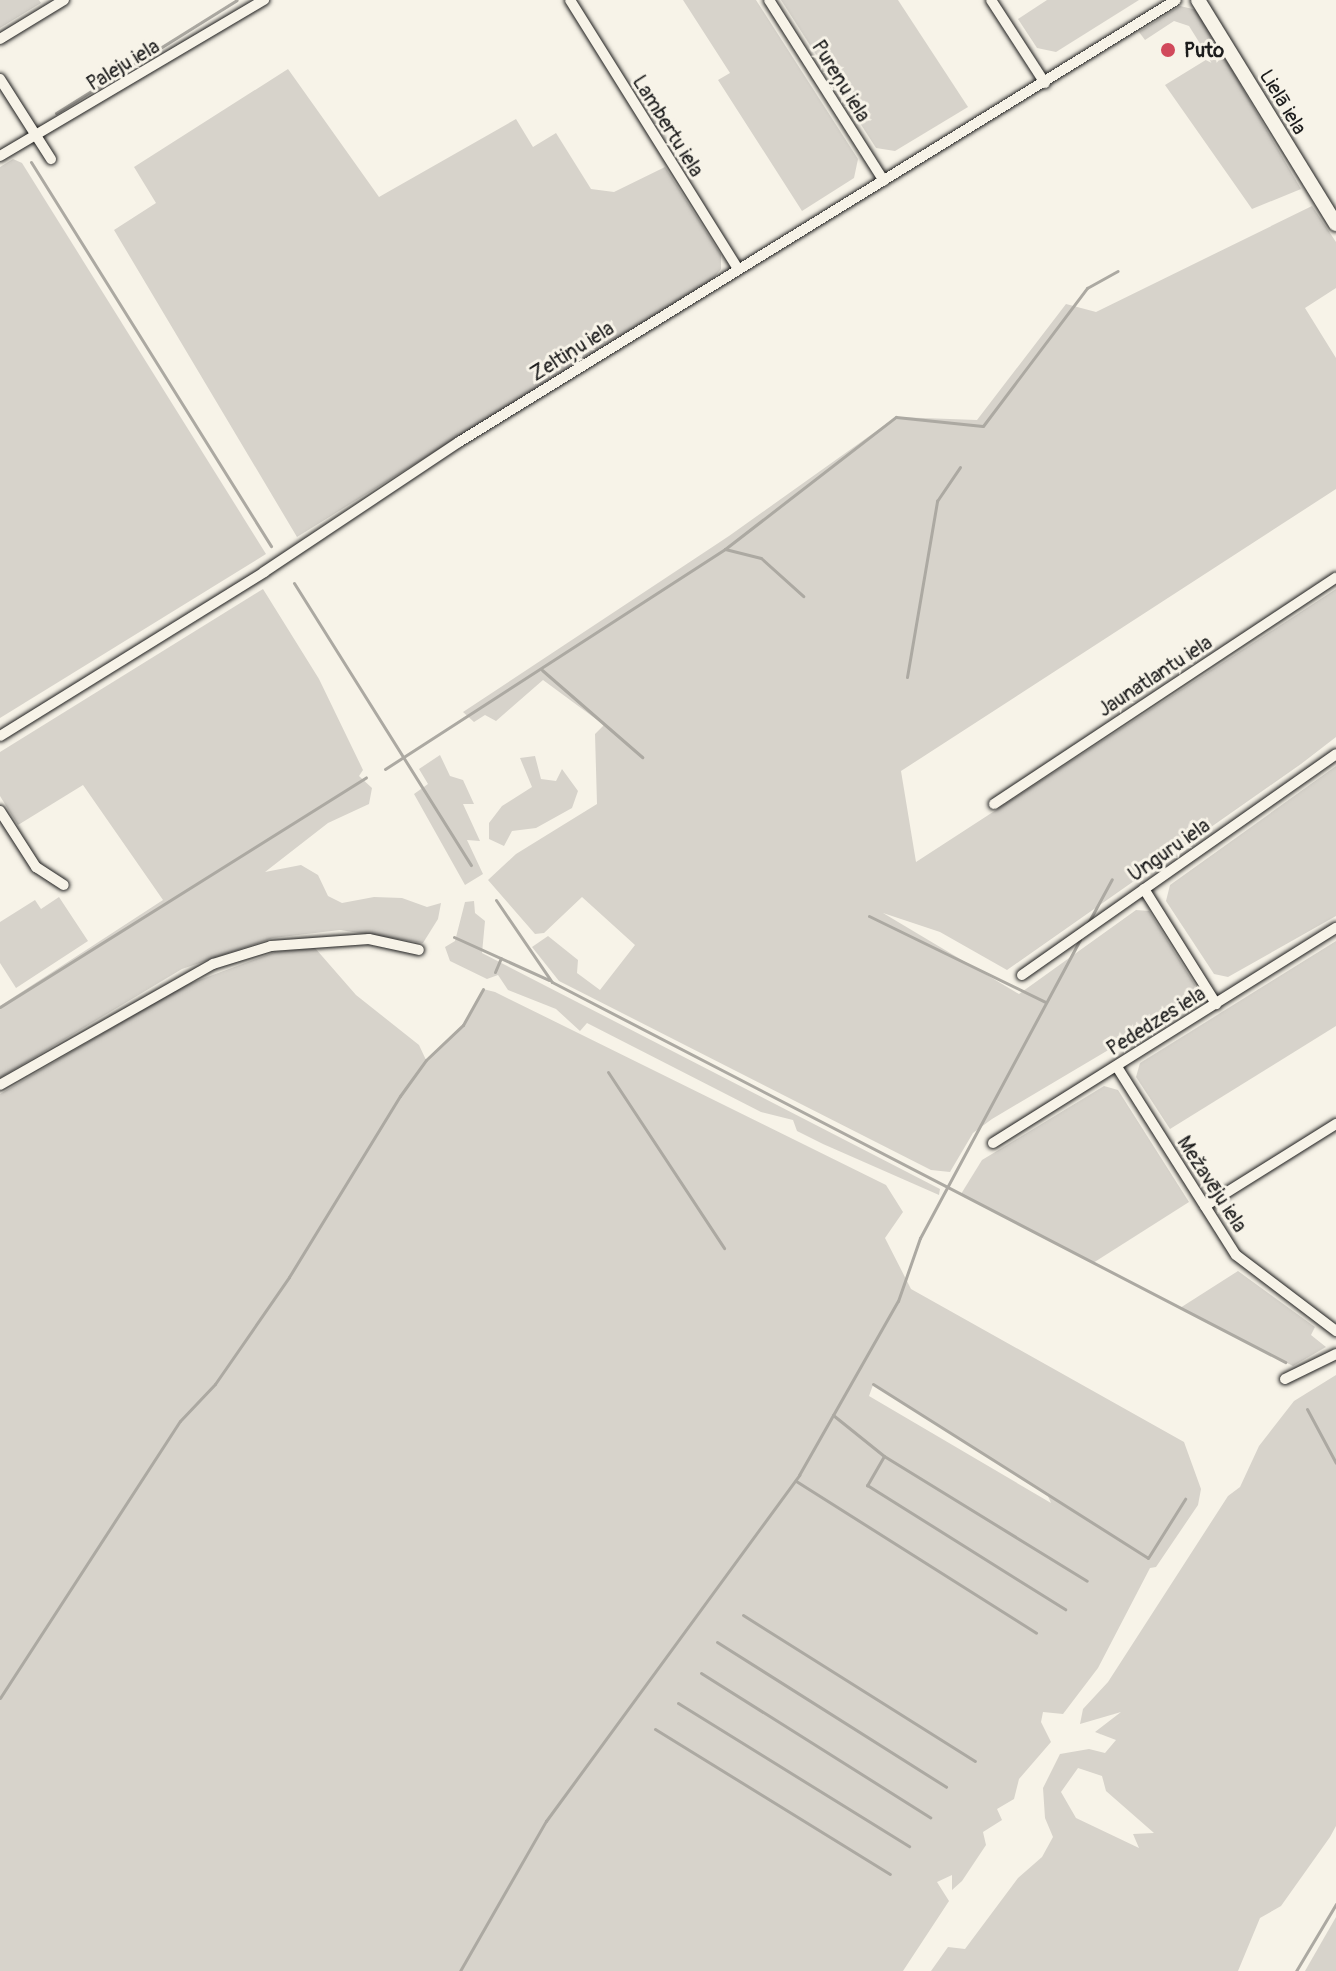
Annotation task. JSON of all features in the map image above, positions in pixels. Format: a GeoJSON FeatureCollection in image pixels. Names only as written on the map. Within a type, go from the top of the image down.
{"type":"FeatureCollection","features":[{"type":"Feature","properties":{"kind":"street"},"geometry":{"type":"LineString","coordinates":[[0,39],[64,0]]}},
{"type":"Feature","properties":{"kind":"street","name":"Paleju iela"},"geometry":{"type":"LineString","coordinates":[[0,156],[264,0]]}},
{"type":"Feature","properties":{"kind":"street","name":"Lambertu iela"},"geometry":{"type":"LineString","coordinates":[[570,0],[738,269]]}},
{"type":"Feature","properties":{"kind":"street","name":"Pureņu iela"},"geometry":{"type":"LineString","coordinates":[[769,0],[884,181]]}},
{"type":"Feature","properties":{"kind":"street"},"geometry":{"type":"LineString","coordinates":[[991,0],[1045,83]]}},
{"type":"Feature","properties":{"kind":"street","name":"Lielā iela"},"geometry":{"type":"LineString","coordinates":[[1198,0],[1336,224]]}},
{"type":"Feature","properties":{"kind":"street","name":"Zeltiņu iela"},"geometry":{"type":"LineString","coordinates":[[0,736],[738,269],[1171,3]]}},
{"type":"Feature","properties":{"kind":"street"},"geometry":{"type":"LineString","coordinates":[[0,79],[51,159]]}},
{"type":"Feature","properties":{"kind":"street","name":"Jaunatlantu iela"},"geometry":{"type":"LineString","coordinates":[[994,804],[1336,578]]}},
{"type":"Feature","properties":{"kind":"street","name":"Unguru iela"},"geometry":{"type":"LineString","coordinates":[[1022,975],[1336,754]]}},
{"type":"Feature","properties":{"kind":"street"},"geometry":{"type":"LineString","coordinates":[[0,811],[36,867],[64,885]]}},
{"type":"Feature","properties":{"kind":"street"},"geometry":{"type":"LineString","coordinates":[[1144,889],[1216,1004]]}},
{"type":"Feature","properties":{"kind":"street","name":"Pededzes iela"},"geometry":{"type":"LineString","coordinates":[[993,1143],[1336,928]]}},
{"type":"Feature","properties":{"kind":"street"},"geometry":{"type":"LineString","coordinates":[[0,1085],[213,964],[271,946],[369,939],[419,950]]}},
{"type":"Feature","properties":{"kind":"street","name":"Mežavēju iela"},"geometry":{"type":"LineString","coordinates":[[1117,1067],[1236,1255],[1336,1331]]}},
{"type":"Feature","properties":{"kind":"street"},"geometry":{"type":"LineString","coordinates":[[1205,1206],[1336,1124]]}},
{"type":"Feature","properties":{"kind":"street"},"geometry":{"type":"LineString","coordinates":[[1285,1379],[1336,1354]]}},
{"type":"Feature","properties":{"kind":"shaded area"},"geometry":{"type":"Polygon","coordinates":[[[0,0],[39,0],[41,3],[0,28],[0,0]]]}},
{"type":"Feature","properties":{"kind":"shaded area"},"geometry":{"type":"Polygon","coordinates":[[[683,0],[756,0],[858,159],[854,178],[802,211],[718,80],[730,73],[683,0]]]}},
{"type":"Feature","properties":{"kind":"shaded area"},"geometry":{"type":"Polygon","coordinates":[[[781,0],[898,0],[968,107],[895,151],[876,148],[781,0]]]}},
{"type":"Feature","properties":{"kind":"shaded area"},"geometry":{"type":"Polygon","coordinates":[[[1047,0],[1139,0],[1056,52],[1037,48],[1018,19],[1047,0]]]}},
{"type":"Feature","properties":{"kind":"shaded area"},"geometry":{"type":"Polygon","coordinates":[[[1180,6],[1197,10],[1301,189],[1252,209],[1165,85],[1209,58],[1189,26],[1174,21],[1145,40],[1139,32],[1180,6]]]}},
{"type":"Feature","properties":{"kind":"shaded area"},"geometry":{"type":"Polygon","coordinates":[[[288,69],[379,197],[516,119],[533,147],[556,133],[591,189],[614,192],[665,167],[721,255],[721,269],[712,280],[297,537],[114,230],[156,203],[134,167],[288,69]]]}},
{"type":"Feature","properties":{"kind":"shaded area"},"geometry":{"type":"Polygon","coordinates":[[[13,159],[22,163],[266,554],[0,718],[0,167],[13,159]]]}},
{"type":"Feature","properties":{"kind":"shaded area"},"geometry":{"type":"Polygon","coordinates":[[[1312,206],[1336,242],[1336,288],[1305,308],[1336,358],[1336,489],[901,771],[916,862],[1336,589],[1336,737],[1301,764],[1007,970],[940,932],[883,913],[1019,994],[1136,910],[1149,911],[1195,985],[1191,1001],[992,1119],[973,1133],[950,1172],[931,1170],[559,981],[532,947],[548,936],[578,960],[577,973],[600,990],[635,945],[582,897],[544,933],[535,934],[488,880],[516,854],[597,804],[595,734],[604,725],[543,680],[496,721],[485,715],[474,722],[463,712],[729,536],[896,417],[977,420],[1066,304],[1096,312],[1312,206]]]}},
{"type":"Feature","properties":{"kind":"shaded area"},"geometry":{"type":"Polygon","coordinates":[[[263,589],[319,679],[363,770],[359,776],[372,788],[369,804],[328,823],[265,872],[301,865],[318,875],[328,896],[342,903],[374,897],[402,898],[427,907],[441,903],[438,919],[423,943],[340,930],[273,938],[182,969],[0,1078],[0,1006],[163,900],[83,785],[18,825],[0,796],[0,752],[263,589]]]}},
{"type":"Feature","properties":{"kind":"shaded area"},"geometry":{"type":"Polygon","coordinates":[[[440,755],[450,776],[463,780],[474,804],[463,804],[480,841],[467,840],[483,874],[465,885],[414,794],[428,784],[419,769],[440,755]]]}},
{"type":"Feature","properties":{"kind":"shaded area"},"geometry":{"type":"Polygon","coordinates":[[[535,756],[541,779],[556,781],[562,769],[578,791],[572,808],[536,828],[512,831],[504,846],[489,839],[489,823],[502,806],[532,787],[520,758],[535,756]]]}},
{"type":"Feature","properties":{"kind":"shaded area"},"geometry":{"type":"Polygon","coordinates":[[[1336,766],[1336,916],[1228,977],[1214,974],[1166,901],[1170,885],[1336,766]]]}},
{"type":"Feature","properties":{"kind":"shaded area"},"geometry":{"type":"Polygon","coordinates":[[[59,897],[88,941],[16,988],[0,963],[0,922],[35,900],[41,909],[59,897]]]}},
{"type":"Feature","properties":{"kind":"shaded area"},"geometry":{"type":"Polygon","coordinates":[[[474,901],[475,913],[485,921],[482,953],[940,1189],[939,1195],[823,1144],[797,1131],[793,1120],[761,1112],[587,1023],[580,1031],[556,1009],[508,990],[498,975],[487,979],[450,961],[445,947],[455,941],[465,902],[474,901]]]}},
{"type":"Feature","properties":{"kind":"shaded area"},"geometry":{"type":"Polygon","coordinates":[[[1336,941],[1336,1026],[1170,1129],[1136,1077],[1140,1063],[1336,941]]]}},
{"type":"Feature","properties":{"kind":"shaded area"},"geometry":{"type":"Polygon","coordinates":[[[315,948],[356,995],[419,1045],[426,1060],[463,1025],[483,989],[495,992],[886,1185],[903,1212],[885,1238],[911,1289],[1184,1442],[1201,1489],[1198,1505],[1156,1567],[1150,1568],[1098,1668],[1063,1714],[1043,1712],[1041,1722],[1051,1742],[1019,1779],[1014,1799],[997,1809],[1002,1820],[983,1832],[986,1845],[962,1881],[952,1890],[952,1875],[937,1882],[949,1901],[903,1971],[0,1971],[0,1094],[183,986],[275,952],[315,948]],[[873,1385],[869,1396],[1051,1503],[1047,1494],[873,1385]]]}},
{"type":"Feature","properties":{"kind":"shaded area"},"geometry":{"type":"Polygon","coordinates":[[[1104,1086],[1118,1090],[1189,1202],[1093,1263],[961,1194],[982,1160],[1104,1086]]]}},
{"type":"Feature","properties":{"kind":"shaded area"},"geometry":{"type":"Polygon","coordinates":[[[1238,1271],[1315,1327],[1311,1335],[1326,1347],[1293,1366],[1180,1308],[1238,1271]]]}},
{"type":"Feature","properties":{"kind":"shaded area"},"geometry":{"type":"Polygon","coordinates":[[[1336,1375],[1336,1826],[1330,1837],[1281,1906],[1260,1918],[1238,1971],[931,1971],[948,1947],[965,1949],[1018,1878],[1042,1857],[1053,1837],[1045,1818],[1043,1788],[1060,1754],[1089,1749],[1105,1753],[1116,1740],[1095,1732],[1121,1712],[1080,1724],[1083,1709],[1108,1682],[1228,1496],[1240,1487],[1259,1446],[1294,1401],[1336,1375]],[[1078,1768],[1061,1792],[1076,1818],[1139,1848],[1133,1834],[1154,1833],[1106,1791],[1102,1776],[1078,1768]]]}},
{"type":"Feature","properties":{"kind":"shaded area"},"geometry":{"type":"Polygon","coordinates":[[[1336,1917],[1336,1971],[1305,1971],[1336,1917]]]}},
{"type":"Feature","properties":{"kind":"waterway"},"geometry":{"type":"LineString","coordinates":[[56,113],[237,0]]}},
{"type":"Feature","properties":{"kind":"waterway"},"geometry":{"type":"LineString","coordinates":[[31,162],[271,546]]}},
{"type":"Feature","properties":{"kind":"waterway"},"geometry":{"type":"LineString","coordinates":[[385,769],[725,549],[896,417],[983,426],[1087,288],[1118,271]]}},
{"type":"Feature","properties":{"kind":"waterway"},"geometry":{"type":"LineString","coordinates":[[907,677],[937,501],[960,467]]}},
{"type":"Feature","properties":{"kind":"waterway"},"geometry":{"type":"LineString","coordinates":[[725,549],[761,558],[803,596]]}},
{"type":"Feature","properties":{"kind":"waterway"},"geometry":{"type":"LineString","coordinates":[[294,583],[471,865]]}},
{"type":"Feature","properties":{"kind":"waterway"},"geometry":{"type":"LineString","coordinates":[[542,670],[642,757]]}},
{"type":"Feature","properties":{"kind":"waterway"},"geometry":{"type":"LineString","coordinates":[[0,1007],[366,777]]}},
{"type":"Feature","properties":{"kind":"waterway"},"geometry":{"type":"LineString","coordinates":[[1087,925],[1112,879]]}},
{"type":"Feature","properties":{"kind":"waterway"},"geometry":{"type":"LineString","coordinates":[[496,900],[552,982],[1285,1362]]}},
{"type":"Feature","properties":{"kind":"waterway"},"geometry":{"type":"LineString","coordinates":[[869,916],[1045,1002]]}},
{"type":"Feature","properties":{"kind":"waterway"},"geometry":{"type":"LineString","coordinates":[[454,937],[549,980]]}},
{"type":"Feature","properties":{"kind":"waterway"},"geometry":{"type":"LineString","coordinates":[[460,1971],[546,1821],[799,1475],[898,1301],[920,1238],[1080,939]]}},
{"type":"Feature","properties":{"kind":"waterway"},"geometry":{"type":"LineString","coordinates":[[495,972],[501,958]]}},
{"type":"Feature","properties":{"kind":"waterway"},"geometry":{"type":"LineString","coordinates":[[0,1698],[180,1421],[215,1384],[289,1277],[400,1096],[426,1060],[463,1025],[483,989]]}},
{"type":"Feature","properties":{"kind":"waterway"},"geometry":{"type":"LineString","coordinates":[[608,1072],[724,1248]]}},
{"type":"Feature","properties":{"kind":"waterway"},"geometry":{"type":"LineString","coordinates":[[873,1384],[1148,1558],[1185,1499]]}},
{"type":"Feature","properties":{"kind":"waterway"},"geometry":{"type":"LineString","coordinates":[[1307,1409],[1336,1463]]}},
{"type":"Feature","properties":{"kind":"waterway"},"geometry":{"type":"LineString","coordinates":[[833,1415],[884,1456],[1087,1581]]}},
{"type":"Feature","properties":{"kind":"waterway"},"geometry":{"type":"LineString","coordinates":[[884,1456],[867,1485],[1065,1609]]}},
{"type":"Feature","properties":{"kind":"waterway"},"geometry":{"type":"LineString","coordinates":[[796,1481],[1036,1633]]}},
{"type":"Feature","properties":{"kind":"waterway"},"geometry":{"type":"LineString","coordinates":[[743,1615],[975,1761]]}},
{"type":"Feature","properties":{"kind":"waterway"},"geometry":{"type":"LineString","coordinates":[[717,1642],[946,1787]]}},
{"type":"Feature","properties":{"kind":"waterway"},"geometry":{"type":"LineString","coordinates":[[701,1673],[930,1817]]}},
{"type":"Feature","properties":{"kind":"waterway"},"geometry":{"type":"LineString","coordinates":[[678,1703],[909,1846]]}},
{"type":"Feature","properties":{"kind":"waterway"},"geometry":{"type":"LineString","coordinates":[[655,1729],[890,1874]]}},
{"type":"Feature","properties":{"kind":"waterway"},"geometry":{"type":"LineString","coordinates":[[1296,1971],[1336,1904]]}},
{"type":"Feature","properties":{"kind":"place","name":"Puto"},"geometry":{"type":"Point","coordinates":[1168,50]}}]}
